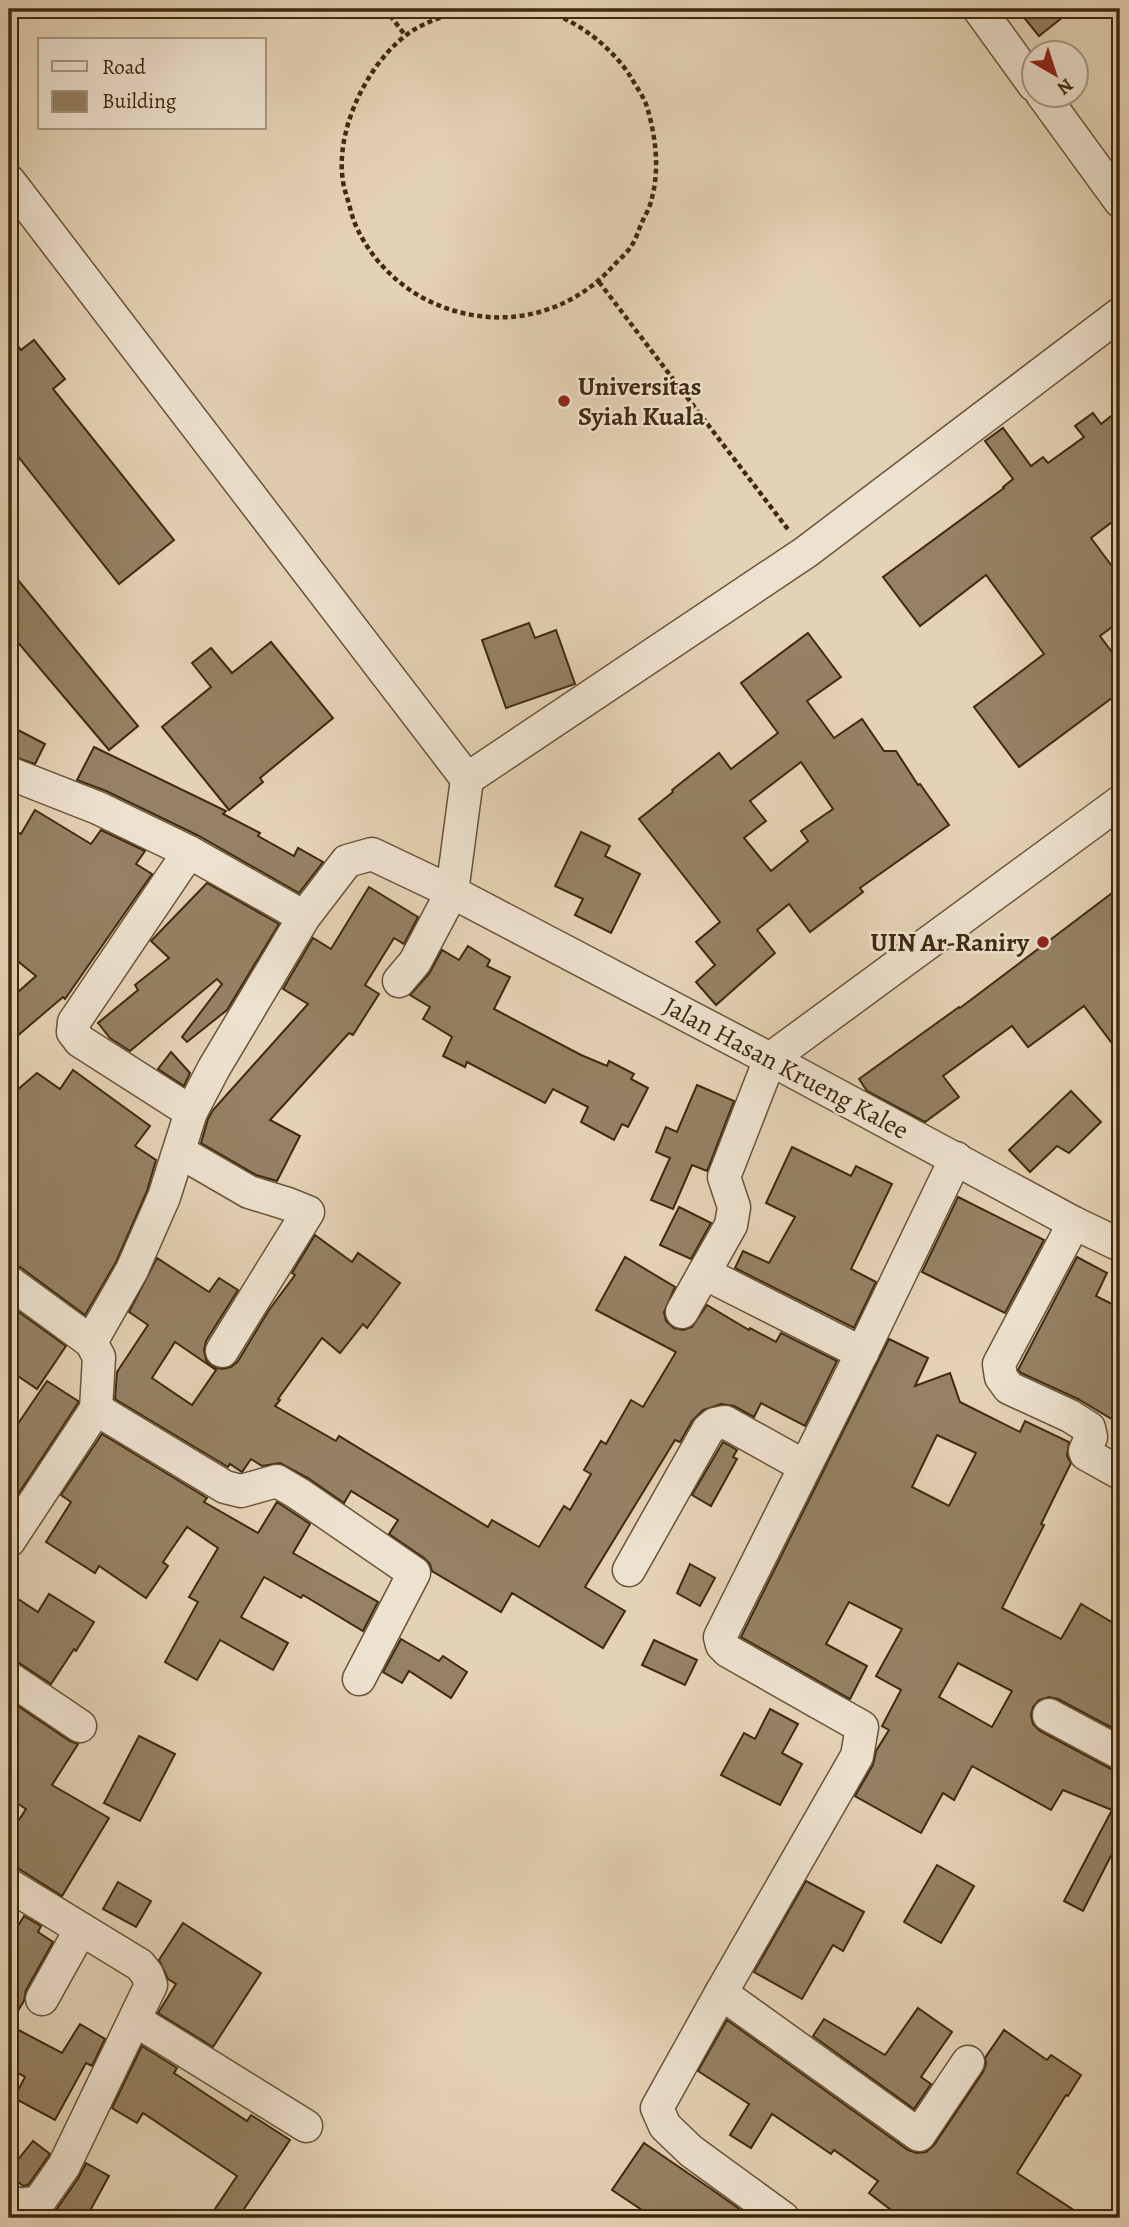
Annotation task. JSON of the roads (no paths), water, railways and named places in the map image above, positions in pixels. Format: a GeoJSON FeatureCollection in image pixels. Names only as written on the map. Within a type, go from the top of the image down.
{"type":"FeatureCollection","features":[{"type":"Feature","properties":{"kind":"street"},"geometry":{"type":"LineString","coordinates":[[979,9],[1020,66]]}},
{"type":"Feature","properties":{"kind":"street"},"geometry":{"type":"LineString","coordinates":[[1052,108],[1120,201]]}},
{"type":"Feature","properties":{"kind":"street"},"geometry":{"type":"LineString","coordinates":[[9,181],[467,779],[452,892],[415,962],[399,981]]}},
{"type":"Feature","properties":{"kind":"street"},"geometry":{"type":"LineString","coordinates":[[467,779],[806,552],[1120,314]]}},
{"type":"Feature","properties":{"kind":"street"},"geometry":{"type":"LineString","coordinates":[[9,773],[98,808],[189,852],[304,917]]}},
{"type":"Feature","properties":{"kind":"street"},"geometry":{"type":"LineString","coordinates":[[682,1312],[731,1225],[734,1207],[724,1177],[770,1059],[1120,802]]}},
{"type":"Feature","properties":{"kind":"street"},"geometry":{"type":"LineString","coordinates":[[189,852],[74,1022],[73,1032],[80,1041],[191,1112]]}},
{"type":"Feature","properties":{"kind":"street","name":"Jalan Hasan Krueng Kalee"},"geometry":{"type":"LineString","coordinates":[[91,1342],[132,1270],[164,1197],[191,1112],[214,1068],[304,917],[347,861],[372,854],[452,892],[956,1158],[1073,1223],[1120,1245]]}},
{"type":"Feature","properties":{"kind":"street"},"geometry":{"type":"LineString","coordinates":[[180,1152],[248,1192],[288,1203],[308,1212],[222,1351]]}},
{"type":"Feature","properties":{"kind":"street"},"geometry":{"type":"LineString","coordinates":[[783,2218],[691,2151],[664,2126],[657,2108],[857,1756],[862,1727],[729,1651],[722,1645],[720,1637],[956,1158]]}},
{"type":"Feature","properties":{"kind":"street"},"geometry":{"type":"LineString","coordinates":[[1073,1223],[999,1364],[1001,1377],[1009,1388],[1070,1416],[1089,1428],[1091,1437],[1086,1454],[1120,1474]]}},
{"type":"Feature","properties":{"kind":"street"},"geometry":{"type":"LineString","coordinates":[[704,1273],[862,1353]]}},
{"type":"Feature","properties":{"kind":"street"},"geometry":{"type":"LineString","coordinates":[[9,1282],[91,1342],[99,1357],[96,1409],[9,1541]]}},
{"type":"Feature","properties":{"kind":"street"},"geometry":{"type":"LineString","coordinates":[[96,1409],[225,1488],[241,1491],[277,1481],[414,1573],[359,1679]]}},
{"type":"Feature","properties":{"kind":"street"},"geometry":{"type":"LineString","coordinates":[[629,1570],[708,1430],[715,1424],[725,1422],[804,1466]]}},
{"type":"Feature","properties":{"kind":"street"},"geometry":{"type":"LineString","coordinates":[[9,1678],[80,1726]]}},
{"type":"Feature","properties":{"kind":"street"},"geometry":{"type":"LineString","coordinates":[[1049,1716],[1120,1753]]}},
{"type":"Feature","properties":{"kind":"street"},"geometry":{"type":"LineString","coordinates":[[9,1885],[139,1965],[147,1974],[151,1985],[64,2166],[41,2199],[35,2203],[16,2205],[9,2200]]}},
{"type":"Feature","properties":{"kind":"street"},"geometry":{"type":"LineString","coordinates":[[42,1999],[81,1929]]}},
{"type":"Feature","properties":{"kind":"street"},"geometry":{"type":"LineString","coordinates":[[721,1993],[919,2136],[968,2062]]}},
{"type":"Feature","properties":{"kind":"street"},"geometry":{"type":"LineString","coordinates":[[135,2020],[306,2126]]}},
{"type":"Feature","properties":{"kind":"place","name":"Universitas Syiah Kuala"},"geometry":{"type":"Point","coordinates":[564,401]}},
{"type":"Feature","properties":{"kind":"place","name":"UIN Ar-Raniry"},"geometry":{"type":"Point","coordinates":[1043,942]}}]}
